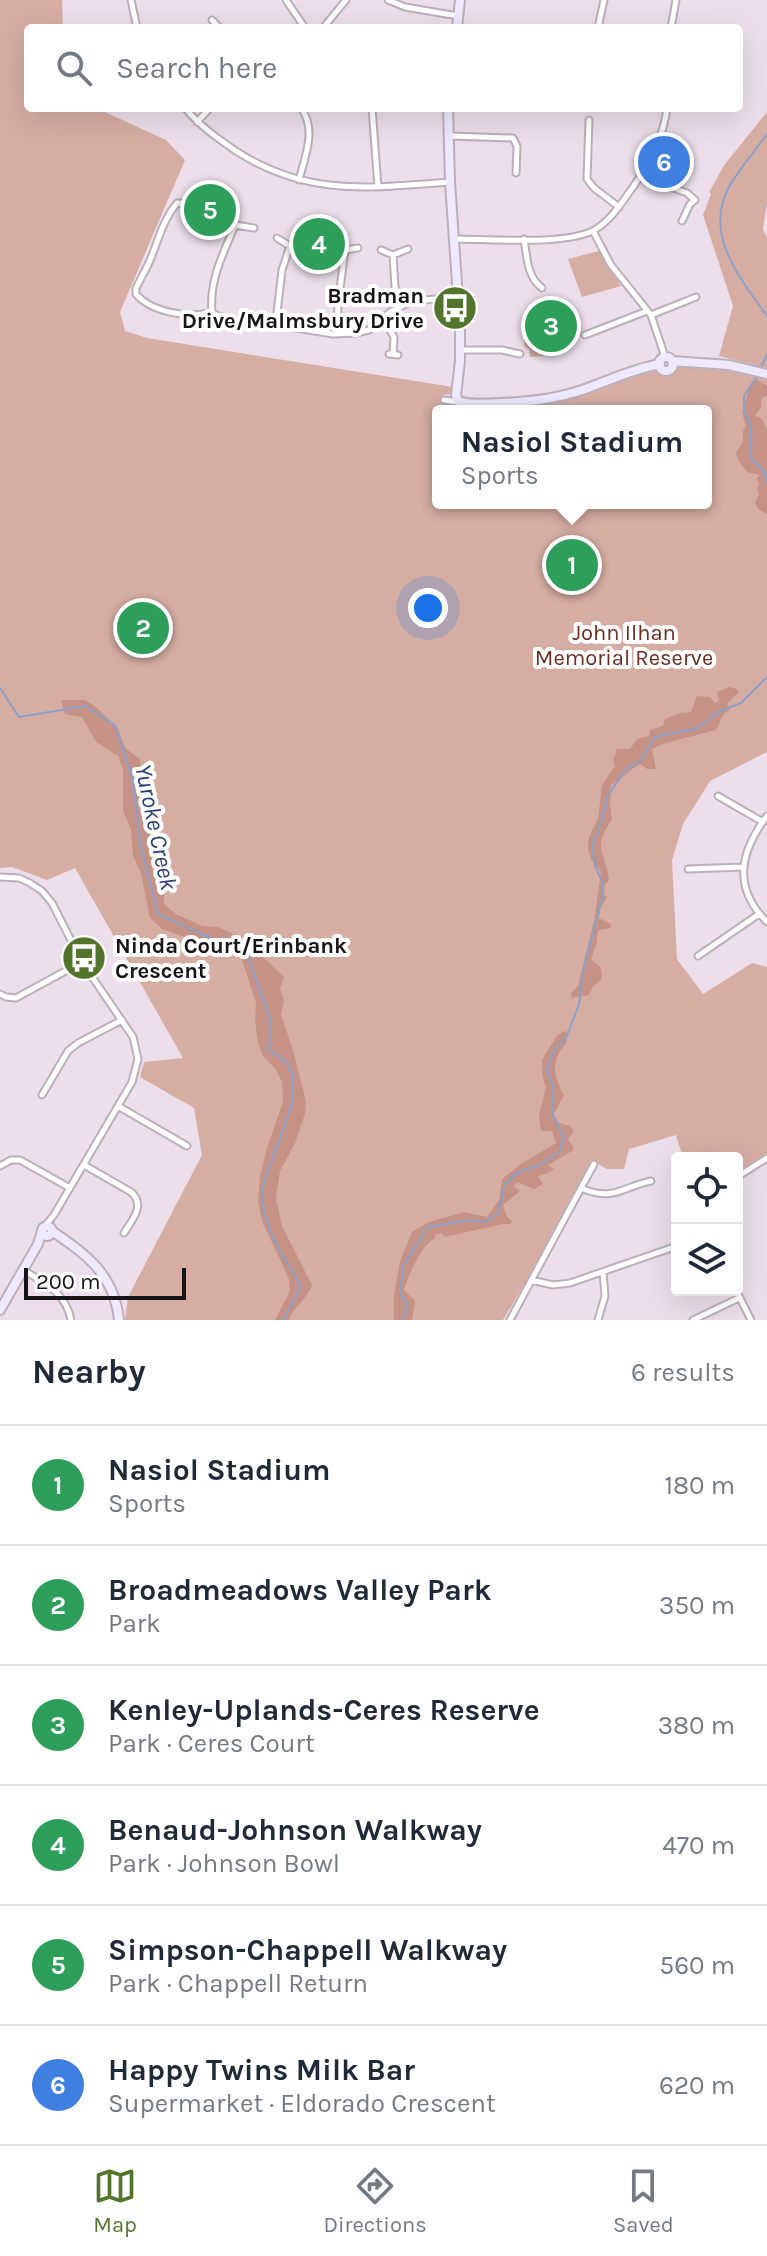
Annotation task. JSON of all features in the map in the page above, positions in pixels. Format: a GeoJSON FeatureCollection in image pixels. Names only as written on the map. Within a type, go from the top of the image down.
{"type":"FeatureCollection","features":[{"type":"Feature","properties":{"kind":"street"},"geometry":{"type":"LineString","coordinates":[[131,0],[136,24]]}},
{"type":"Feature","properties":{"kind":"street"},"geometry":{"type":"LineString","coordinates":[[286,0],[302,24]]}},
{"type":"Feature","properties":{"kind":"street"},"geometry":{"type":"LineString","coordinates":[[326,24],[346,0]]}},
{"type":"Feature","properties":{"kind":"street"},"geometry":{"type":"LineString","coordinates":[[388,0],[405,7],[458,16]]}},
{"type":"Feature","properties":{"kind":"street"},"geometry":{"type":"LineString","coordinates":[[457,24],[460,0]]}},
{"type":"Feature","properties":{"kind":"street"},"geometry":{"type":"LineString","coordinates":[[599,24],[604,0]]}},
{"type":"Feature","properties":{"kind":"street"},"geometry":{"type":"LineString","coordinates":[[672,24],[676,0]]}},
{"type":"Feature","properties":{"kind":"street"},"geometry":{"type":"LineString","coordinates":[[212,20],[216,24]]}},
{"type":"Feature","properties":{"kind":"street"},"geometry":{"type":"LineString","coordinates":[[188,112],[211,134],[254,162],[299,180],[343,187],[450,182]]}},
{"type":"Feature","properties":{"kind":"street"},"geometry":{"type":"LineString","coordinates":[[197,122],[206,112]]}},
{"type":"Feature","properties":{"kind":"street"},"geometry":{"type":"LineString","coordinates":[[299,180],[309,142],[308,119],[304,112]]}},
{"type":"Feature","properties":{"kind":"street"},"geometry":{"type":"LineString","coordinates":[[372,112],[378,187]]}},
{"type":"Feature","properties":{"kind":"street"},"geometry":{"type":"LineString","coordinates":[[448,112],[458,297],[460,350],[456,395],[459,402]]}},
{"type":"Feature","properties":{"kind":"street"},"geometry":{"type":"LineString","coordinates":[[454,239],[564,238],[593,231],[607,221],[641,176],[665,124],[666,112]]}},
{"type":"Feature","properties":{"kind":"street"},"geometry":{"type":"LineString","coordinates":[[589,120],[587,179],[619,207]]}},
{"type":"Feature","properties":{"kind":"street"},"geometry":{"type":"LineString","coordinates":[[448,136],[513,138],[517,146],[516,173]]}},
{"type":"Feature","properties":{"kind":"street"},"geometry":{"type":"LineString","coordinates":[[641,176],[687,193],[695,200],[682,221]]}},
{"type":"Feature","properties":{"kind":"street"},"geometry":{"type":"LineString","coordinates":[[200,204],[176,201],[162,226],[136,294],[168,311],[202,315],[212,312]]}},
{"type":"Feature","properties":{"kind":"street"},"geometry":{"type":"LineString","coordinates":[[222,213],[235,225],[254,228]]}},
{"type":"Feature","properties":{"kind":"street"},"geometry":{"type":"LineString","coordinates":[[212,312],[214,279],[235,225]]}},
{"type":"Feature","properties":{"kind":"street"},"geometry":{"type":"LineString","coordinates":[[593,231],[611,265],[649,313],[666,361]]}},
{"type":"Feature","properties":{"kind":"street"},"geometry":{"type":"LineString","coordinates":[[277,238],[290,246],[309,243]]}},
{"type":"Feature","properties":{"kind":"street"},"geometry":{"type":"LineString","coordinates":[[524,239],[530,272],[542,288]]}},
{"type":"Feature","properties":{"kind":"street"},"geometry":{"type":"LineString","coordinates":[[334,245],[345,250],[358,248]]}},
{"type":"Feature","properties":{"kind":"street"},"geometry":{"type":"LineString","coordinates":[[276,321],[282,270],[290,246]]}},
{"type":"Feature","properties":{"kind":"street"},"geometry":{"type":"LineString","coordinates":[[381,250],[393,255],[408,249]]}},
{"type":"Feature","properties":{"kind":"street"},"geometry":{"type":"LineString","coordinates":[[337,334],[345,250]]}},
{"type":"Feature","properties":{"kind":"street"},"geometry":{"type":"LineString","coordinates":[[393,255],[395,287],[404,304]]}},
{"type":"Feature","properties":{"kind":"street"},"geometry":{"type":"LineString","coordinates":[[276,321],[283,326],[337,334],[367,331],[404,304],[458,297]]}},
{"type":"Feature","properties":{"kind":"street"},"geometry":{"type":"LineString","coordinates":[[585,335],[696,297]]}},
{"type":"Feature","properties":{"kind":"street"},"geometry":{"type":"LineString","coordinates":[[212,312],[219,317],[265,324],[276,321]]}},
{"type":"Feature","properties":{"kind":"street"},"geometry":{"type":"LineString","coordinates":[[383,319],[394,337],[393,354]]}},
{"type":"Feature","properties":{"kind":"street"},"geometry":{"type":"LineString","coordinates":[[460,350],[502,350],[520,354]]}},
{"type":"Feature","properties":{"kind":"street"},"geometry":{"type":"LineString","coordinates":[[444,400],[496,404],[531,402],[583,390],[641,367],[666,361],[711,362],[767,374]]}},
{"type":"Feature","properties":{"kind":"street"},"geometry":{"type":"LineString","coordinates":[[718,796],[765,819],[751,840],[743,867],[746,888],[759,914],[767,922]]}},
{"type":"Feature","properties":{"kind":"street"},"geometry":{"type":"LineString","coordinates":[[688,869],[743,867]]}},
{"type":"Feature","properties":{"kind":"street"},"geometry":{"type":"LineString","coordinates":[[0,877],[26,880],[48,897],[82,962],[133,1037],[138,1059],[132,1082],[0,1310]]}},
{"type":"Feature","properties":{"kind":"street"},"geometry":{"type":"LineString","coordinates":[[698,956],[759,914]]}},
{"type":"Feature","properties":{"kind":"street"},"geometry":{"type":"LineString","coordinates":[[0,994],[16,998],[82,962]]}},
{"type":"Feature","properties":{"kind":"street"},"geometry":{"type":"LineString","coordinates":[[42,1095],[68,1051],[122,1020]]}},
{"type":"Feature","properties":{"kind":"street"},"geometry":{"type":"LineString","coordinates":[[118,1106],[187,1146]]}},
{"type":"Feature","properties":{"kind":"street"},"geometry":{"type":"LineString","coordinates":[[743,1173],[767,1158]]}},
{"type":"Feature","properties":{"kind":"street"},"geometry":{"type":"LineString","coordinates":[[0,1166],[11,1160],[20,1160],[70,1188]]}},
{"type":"Feature","properties":{"kind":"street"},"geometry":{"type":"LineString","coordinates":[[510,1320],[594,1164]]}},
{"type":"Feature","properties":{"kind":"street"},"geometry":{"type":"LineString","coordinates":[[84,1165],[138,1198],[139,1207],[124,1233]]}},
{"type":"Feature","properties":{"kind":"street"},"geometry":{"type":"LineString","coordinates":[[581,1188],[605,1195],[651,1181]]}},
{"type":"Feature","properties":{"kind":"street"},"geometry":{"type":"LineString","coordinates":[[48,1231],[87,1256],[106,1280],[119,1320]]}},
{"type":"Feature","properties":{"kind":"street"},"geometry":{"type":"LineString","coordinates":[[531,1280],[562,1285],[671,1248]]}},
{"type":"Feature","properties":{"kind":"street"},"geometry":{"type":"LineString","coordinates":[[23,1270],[57,1292],[66,1304],[71,1320]]}},
{"type":"Feature","properties":{"kind":"street"},"geometry":{"type":"LineString","coordinates":[[598,1320],[605,1296],[603,1272]]}},
{"type":"Feature","properties":{"kind":"street"},"geometry":{"type":"LineString","coordinates":[[693,1320],[739,1298],[751,1320]]}},
{"type":"Feature","properties":{"kind":"green space","name":"John Ilhan Memorial Reserve"},"geometry":{"type":"Polygon","coordinates":[[[0,0],[62,0],[63,24],[24,24],[24,112],[105,112],[166,140],[185,160],[120,312],[125,331],[147,338],[453,387],[450,394],[443,395],[442,404],[451,405],[432,405],[432,509],[712,509],[712,405],[522,405],[568,398],[643,373],[670,372],[675,367],[708,366],[767,380],[767,752],[710,781],[683,824],[672,860],[677,959],[703,994],[752,963],[767,967],[767,1153],[743,1168],[743,1152],[681,1152],[676,1135],[629,1149],[624,1169],[607,1169],[593,1161],[503,1320],[125,1320],[128,1297],[202,1155],[194,1108],[140,1077],[144,1062],[183,1058],[75,868],[47,880],[12,867],[0,868],[0,0]]]}},
{"type":"Feature","properties":{"kind":"green space"},"geometry":{"type":"Polygon","coordinates":[[[767,112],[767,203],[763,229],[767,238],[767,368],[719,356],[733,306],[703,215],[711,194],[709,192],[725,164],[767,112]]]}},
{"type":"Feature","properties":{"kind":"green space"},"geometry":{"type":"Polygon","coordinates":[[[599,251],[621,286],[582,297],[568,259],[599,251]]]}},
{"type":"Feature","properties":{"kind":"green space"},"geometry":{"type":"Polygon","coordinates":[[[547,297],[557,310],[569,309],[573,324],[581,328],[577,334],[565,331],[553,335],[553,355],[530,357],[529,349],[524,346],[526,320],[534,320],[538,298],[547,297]]]}},
{"type":"Feature","properties":{"kind":"shaded area"},"geometry":{"type":"Polygon","coordinates":[[[758,380],[767,386],[767,396],[761,398],[761,407],[755,416],[761,418],[767,430],[767,514],[758,509],[755,502],[759,495],[756,479],[760,475],[747,472],[736,453],[746,427],[742,412],[752,381],[758,380]]]}},
{"type":"Feature","properties":{"kind":"shaded area"},"geometry":{"type":"Polygon","coordinates":[[[729,687],[739,692],[727,704],[729,711],[724,713],[716,730],[652,749],[656,769],[647,769],[640,764],[611,785],[612,820],[601,844],[609,881],[605,884],[604,894],[607,897],[599,918],[611,924],[611,928],[599,930],[591,959],[601,970],[601,980],[593,986],[589,995],[572,998],[571,993],[578,986],[594,921],[601,872],[591,859],[589,837],[598,819],[602,785],[615,766],[613,760],[617,749],[630,749],[637,739],[649,736],[650,730],[663,726],[665,719],[691,712],[697,696],[710,697],[715,703],[719,701],[717,692],[729,687]]]}},
{"type":"Feature","properties":{"kind":"shaded area"},"geometry":{"type":"Polygon","coordinates":[[[61,700],[85,700],[96,707],[118,728],[125,748],[140,759],[147,803],[144,823],[150,833],[153,874],[164,890],[164,904],[176,914],[202,926],[218,927],[257,945],[262,956],[284,977],[280,989],[284,1001],[281,1015],[306,1101],[295,1143],[280,1171],[276,1198],[282,1226],[312,1285],[289,1320],[275,1320],[290,1291],[289,1279],[262,1221],[258,1201],[267,1148],[283,1102],[282,1082],[275,1068],[263,1056],[258,1043],[256,1003],[242,960],[162,929],[150,918],[141,873],[133,856],[131,829],[123,811],[123,769],[118,756],[96,742],[82,717],[65,714],[61,700]]]}},
{"type":"Feature","properties":{"kind":"shaded area"},"geometry":{"type":"Polygon","coordinates":[[[566,1031],[567,1042],[558,1055],[555,1068],[564,1095],[554,1114],[559,1123],[570,1126],[574,1131],[568,1139],[574,1148],[548,1165],[554,1169],[538,1176],[543,1184],[534,1189],[517,1182],[513,1186],[520,1191],[503,1205],[512,1221],[510,1224],[445,1237],[441,1233],[435,1235],[420,1254],[404,1290],[415,1301],[412,1320],[394,1320],[394,1295],[400,1261],[412,1232],[429,1222],[464,1212],[487,1217],[499,1200],[502,1179],[556,1143],[552,1131],[541,1131],[539,1116],[546,1087],[542,1060],[558,1034],[566,1031]]]}},
{"type":"Feature","properties":{"kind":"waterway"},"geometry":{"type":"LineString","coordinates":[[767,134],[730,185],[722,203],[720,220],[722,238],[736,271],[767,316]]}},
{"type":"Feature","properties":{"kind":"waterway"},"geometry":{"type":"LineString","coordinates":[[760,371],[767,354]]}},
{"type":"Feature","properties":{"kind":"waterway"},"geometry":{"type":"LineString","coordinates":[[757,377],[744,396],[744,411],[751,426],[750,458],[763,470],[767,483]]}},
{"type":"Feature","properties":{"kind":"waterway"},"geometry":{"type":"LineString","coordinates":[[402,1320],[407,1308],[400,1295],[403,1266],[428,1227],[468,1220],[486,1222],[498,1213],[505,1184],[518,1172],[539,1165],[559,1153],[564,1137],[553,1116],[553,1086],[547,1071],[554,1049],[566,1038],[579,1004],[583,971],[602,898],[602,882],[592,846],[607,797],[626,769],[640,761],[655,737],[698,728],[720,711],[741,703],[767,677]]}},
{"type":"Feature","properties":{"kind":"waterway","name":"Yuroke Creek"},"geometry":{"type":"LineString","coordinates":[[0,688],[19,717],[86,706],[115,725],[132,777],[141,847],[158,914],[247,955],[270,1018],[269,1050],[284,1060],[292,1073],[290,1107],[264,1181],[262,1196],[270,1231],[301,1286],[283,1320]]}},
{"type":"Feature","properties":{"kind":"place","name":"Happy Twins Milk Bar"},"geometry":{"type":"Point","coordinates":[664,162]}},
{"type":"Feature","properties":{"kind":"place","name":"Simpson-Chappell Walkway"},"geometry":{"type":"Point","coordinates":[210,210]}},
{"type":"Feature","properties":{"kind":"place","name":"Benaud-Johnson Walkway"},"geometry":{"type":"Point","coordinates":[319,244]}},
{"type":"Feature","properties":{"kind":"place","name":"Bradman Drive/Malmsbury Drive"},"geometry":{"type":"Point","coordinates":[455,308]}},
{"type":"Feature","properties":{"kind":"place","name":"Kenley-Uplands-Ceres Reserve"},"geometry":{"type":"Point","coordinates":[551,326]}},
{"type":"Feature","properties":{"kind":"place","name":"Nasiol Stadium"},"geometry":{"type":"Point","coordinates":[572,565]}},
{"type":"Feature","properties":{"kind":"place","name":"Broadmeadows Valley Park"},"geometry":{"type":"Point","coordinates":[143,628]}},
{"type":"Feature","properties":{"kind":"place","name":"Ninda Court/Erinbank Crescent"},"geometry":{"type":"Point","coordinates":[84,958]}}]}
